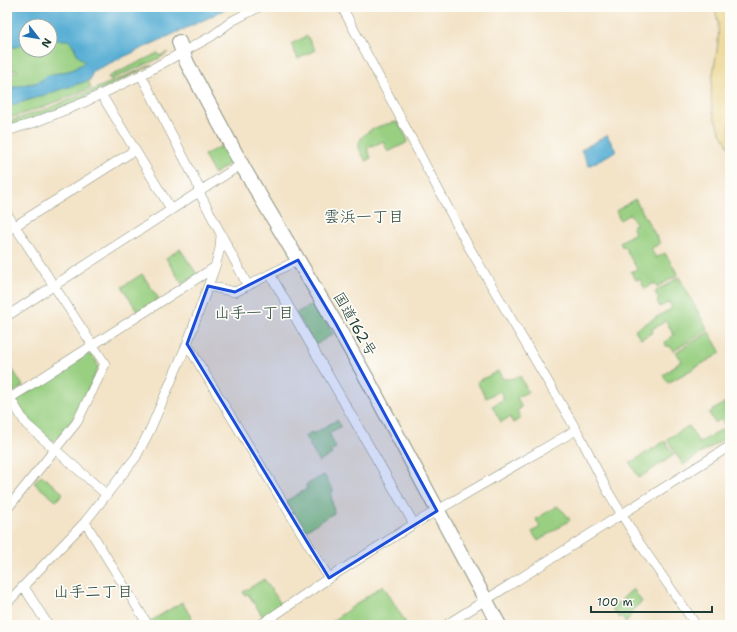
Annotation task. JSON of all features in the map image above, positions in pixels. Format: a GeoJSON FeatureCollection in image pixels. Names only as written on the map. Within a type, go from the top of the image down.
{"type":"FeatureCollection","features":[{"type":"Feature","properties":{"kind":"highway","name":"国道162号"},"geometry":{"type":"LineString","coordinates":[[181,47],[187,64],[242,164],[366,377],[499,625]]}},
{"type":"Feature","properties":{"kind":"street"},"geometry":{"type":"LineString","coordinates":[[7,131],[33,123],[102,94],[141,75],[181,47],[212,36],[232,21],[259,7]]}},
{"type":"Feature","properties":{"kind":"street"},"geometry":{"type":"LineString","coordinates":[[342,7],[466,242],[576,430],[607,490],[622,515],[696,625]]}},
{"type":"Feature","properties":{"kind":"street"},"geometry":{"type":"LineString","coordinates":[[141,75],[197,182],[199,192],[221,235],[228,245],[248,286]]}},
{"type":"Feature","properties":{"kind":"street"},"geometry":{"type":"LineString","coordinates":[[102,94],[171,209]]}},
{"type":"Feature","properties":{"kind":"street"},"geometry":{"type":"LineString","coordinates":[[11,229],[135,150]]}},
{"type":"Feature","properties":{"kind":"street"},"geometry":{"type":"LineString","coordinates":[[7,316],[242,164]]}},
{"type":"Feature","properties":{"kind":"street"},"geometry":{"type":"LineString","coordinates":[[7,214],[11,229],[54,286],[105,364],[77,422],[7,509]]}},
{"type":"Feature","properties":{"kind":"street"},"geometry":{"type":"LineString","coordinates":[[7,603],[85,522],[123,474],[139,450],[150,430],[186,344],[215,267],[220,248],[221,235]]}},
{"type":"Feature","properties":{"kind":"street"},"geometry":{"type":"LineString","coordinates":[[208,286],[235,292],[298,260]]}},
{"type":"Feature","properties":{"kind":"street"},"geometry":{"type":"LineString","coordinates":[[107,495],[26,424],[8,399],[215,267]]}},
{"type":"Feature","properties":{"kind":"street"},"geometry":{"type":"LineString","coordinates":[[270,274],[414,524]]}},
{"type":"Feature","properties":{"kind":"street"},"geometry":{"type":"LineString","coordinates":[[186,344],[329,578]]}},
{"type":"Feature","properties":{"kind":"street"},"geometry":{"type":"LineString","coordinates":[[260,625],[329,578],[414,524],[576,430]]}},
{"type":"Feature","properties":{"kind":"street"},"geometry":{"type":"LineString","coordinates":[[446,625],[730,446]]}},
{"type":"Feature","properties":{"kind":"street"},"geometry":{"type":"LineString","coordinates":[[85,522],[148,625]]}},
{"type":"Feature","properties":{"kind":"street"},"geometry":{"type":"LineString","coordinates":[[24,586],[48,625]]}},
{"type":"Feature","properties":{"kind":"highlighted area"},"geometry":{"type":"Polygon","coordinates":[[[298,260],[336,324],[437,511],[329,578],[187,344],[208,286],[235,292],[298,260]]]}},
{"type":"Feature","properties":{"kind":"green space"},"geometry":{"type":"Polygon","coordinates":[[[307,36],[315,50],[298,59],[291,44],[307,36]]]}},
{"type":"Feature","properties":{"kind":"green space"},"geometry":{"type":"Polygon","coordinates":[[[58,39],[68,40],[72,43],[78,56],[84,61],[84,63],[72,70],[46,76],[42,80],[35,83],[7,89],[7,75],[18,71],[17,69],[7,72],[7,49],[18,46],[18,58],[58,58],[58,39]]]}},
{"type":"Feature","properties":{"kind":"green space"},"geometry":{"type":"Polygon","coordinates":[[[168,52],[160,58],[110,80],[108,77],[158,53],[160,56],[168,52]]]}},
{"type":"Feature","properties":{"kind":"green space"},"geometry":{"type":"Polygon","coordinates":[[[152,65],[63,107],[7,128],[7,122],[47,109],[152,65]]]}},
{"type":"Feature","properties":{"kind":"green space"},"geometry":{"type":"Polygon","coordinates":[[[88,80],[91,88],[46,106],[7,119],[7,107],[88,80]]]}},
{"type":"Feature","properties":{"kind":"green space"},"geometry":{"type":"Polygon","coordinates":[[[398,122],[408,140],[406,143],[388,152],[383,141],[374,146],[373,145],[367,148],[371,158],[366,161],[359,149],[360,141],[363,136],[367,132],[380,126],[398,122]]]}},
{"type":"Feature","properties":{"kind":"green space"},"geometry":{"type":"Polygon","coordinates":[[[221,146],[230,162],[214,174],[204,155],[221,146]]]}},
{"type":"Feature","properties":{"kind":"green space"},"geometry":{"type":"Polygon","coordinates":[[[635,199],[660,243],[651,249],[656,258],[665,253],[678,275],[657,287],[654,283],[645,289],[640,279],[636,280],[631,272],[637,269],[624,246],[622,247],[620,242],[635,233],[632,226],[636,224],[630,214],[620,220],[616,211],[635,199]]]}},
{"type":"Feature","properties":{"kind":"green space"},"geometry":{"type":"Polygon","coordinates":[[[180,249],[197,274],[182,284],[166,258],[180,249]]]}},
{"type":"Feature","properties":{"kind":"green space"},"geometry":{"type":"Polygon","coordinates":[[[142,274],[159,299],[138,312],[122,287],[142,274]]]}},
{"type":"Feature","properties":{"kind":"green space"},"geometry":{"type":"Polygon","coordinates":[[[679,277],[708,330],[673,351],[670,346],[666,346],[665,342],[674,335],[666,321],[652,329],[653,332],[641,339],[635,330],[672,308],[669,302],[660,307],[657,301],[659,299],[655,292],[679,277]]]}},
{"type":"Feature","properties":{"kind":"green space"},"geometry":{"type":"Polygon","coordinates":[[[315,303],[333,334],[315,345],[296,313],[315,303]]]}},
{"type":"Feature","properties":{"kind":"green space"},"geometry":{"type":"Polygon","coordinates":[[[709,332],[721,353],[668,383],[663,375],[682,361],[676,352],[709,332]]]}},
{"type":"Feature","properties":{"kind":"green space"},"geometry":{"type":"Polygon","coordinates":[[[7,348],[13,357],[7,361],[7,348]]]}},
{"type":"Feature","properties":{"kind":"green space"},"geometry":{"type":"Polygon","coordinates":[[[87,354],[95,359],[98,368],[72,421],[58,438],[51,441],[29,421],[17,403],[18,399],[87,354]]]}},
{"type":"Feature","properties":{"kind":"green space"},"geometry":{"type":"Polygon","coordinates":[[[7,361],[23,386],[10,395],[7,390],[7,361]]]}},
{"type":"Feature","properties":{"kind":"green space"},"geometry":{"type":"Polygon","coordinates":[[[498,371],[503,379],[510,379],[520,376],[528,392],[517,397],[521,406],[517,411],[521,418],[513,423],[510,417],[501,422],[492,406],[504,399],[500,391],[486,398],[477,382],[498,371]]]}},
{"type":"Feature","properties":{"kind":"green space"},"geometry":{"type":"Polygon","coordinates":[[[730,399],[730,435],[683,465],[667,439],[689,426],[699,443],[726,427],[721,419],[715,423],[709,413],[730,399]]]}},
{"type":"Feature","properties":{"kind":"green space"},"geometry":{"type":"Polygon","coordinates":[[[337,420],[341,426],[329,433],[336,448],[330,451],[332,454],[319,462],[305,436],[312,432],[313,434],[337,420]]]}},
{"type":"Feature","properties":{"kind":"green space"},"geometry":{"type":"Polygon","coordinates":[[[665,441],[674,455],[639,478],[630,463],[665,441]]]}},
{"type":"Feature","properties":{"kind":"green space"},"geometry":{"type":"Polygon","coordinates":[[[41,475],[63,493],[56,501],[34,483],[41,475]]]}},
{"type":"Feature","properties":{"kind":"green space"},"geometry":{"type":"Polygon","coordinates":[[[324,475],[333,490],[331,495],[334,513],[304,531],[286,501],[307,489],[306,485],[324,475]]]}},
{"type":"Feature","properties":{"kind":"green space"},"geometry":{"type":"Polygon","coordinates":[[[557,506],[570,520],[538,541],[532,532],[540,527],[536,519],[557,506]]]}},
{"type":"Feature","properties":{"kind":"green space"},"geometry":{"type":"Polygon","coordinates":[[[264,579],[281,604],[263,617],[248,594],[245,595],[243,592],[264,579]]]}},
{"type":"Feature","properties":{"kind":"green space"},"geometry":{"type":"Polygon","coordinates":[[[383,585],[407,625],[327,625],[383,585]]]}},
{"type":"Feature","properties":{"kind":"green space"},"geometry":{"type":"Polygon","coordinates":[[[633,589],[642,602],[635,607],[626,623],[622,616],[619,618],[612,608],[633,589]]]}},
{"type":"Feature","properties":{"kind":"green space"},"geometry":{"type":"Polygon","coordinates":[[[182,602],[192,619],[192,625],[151,625],[149,622],[182,602]]]}},
{"type":"Feature","properties":{"kind":"sand"},"geometry":{"type":"Polygon","coordinates":[[[714,7],[730,7],[730,149],[717,123],[712,107],[712,82],[718,44],[717,19],[714,7]]]}},
{"type":"Feature","properties":{"kind":"water"},"geometry":{"type":"Polygon","coordinates":[[[7,7],[229,7],[93,71],[90,80],[7,107],[7,89],[35,83],[42,80],[46,76],[72,70],[84,63],[84,61],[78,56],[74,46],[68,40],[58,40],[58,18],[18,18],[18,46],[7,49],[7,7]]]}},
{"type":"Feature","properties":{"kind":"water"},"geometry":{"type":"Polygon","coordinates":[[[607,135],[616,151],[589,166],[581,150],[607,135]]]}},
{"type":"Feature","properties":{"kind":"district","name":"雲浜一丁目"},"geometry":{"type":"Point","coordinates":[364,216]}},
{"type":"Feature","properties":{"kind":"district","name":"山手一丁目"},"geometry":{"type":"Point","coordinates":[254,312]}},
{"type":"Feature","properties":{"kind":"district","name":"山手二丁目"},"geometry":{"type":"Point","coordinates":[93,591]}}]}
